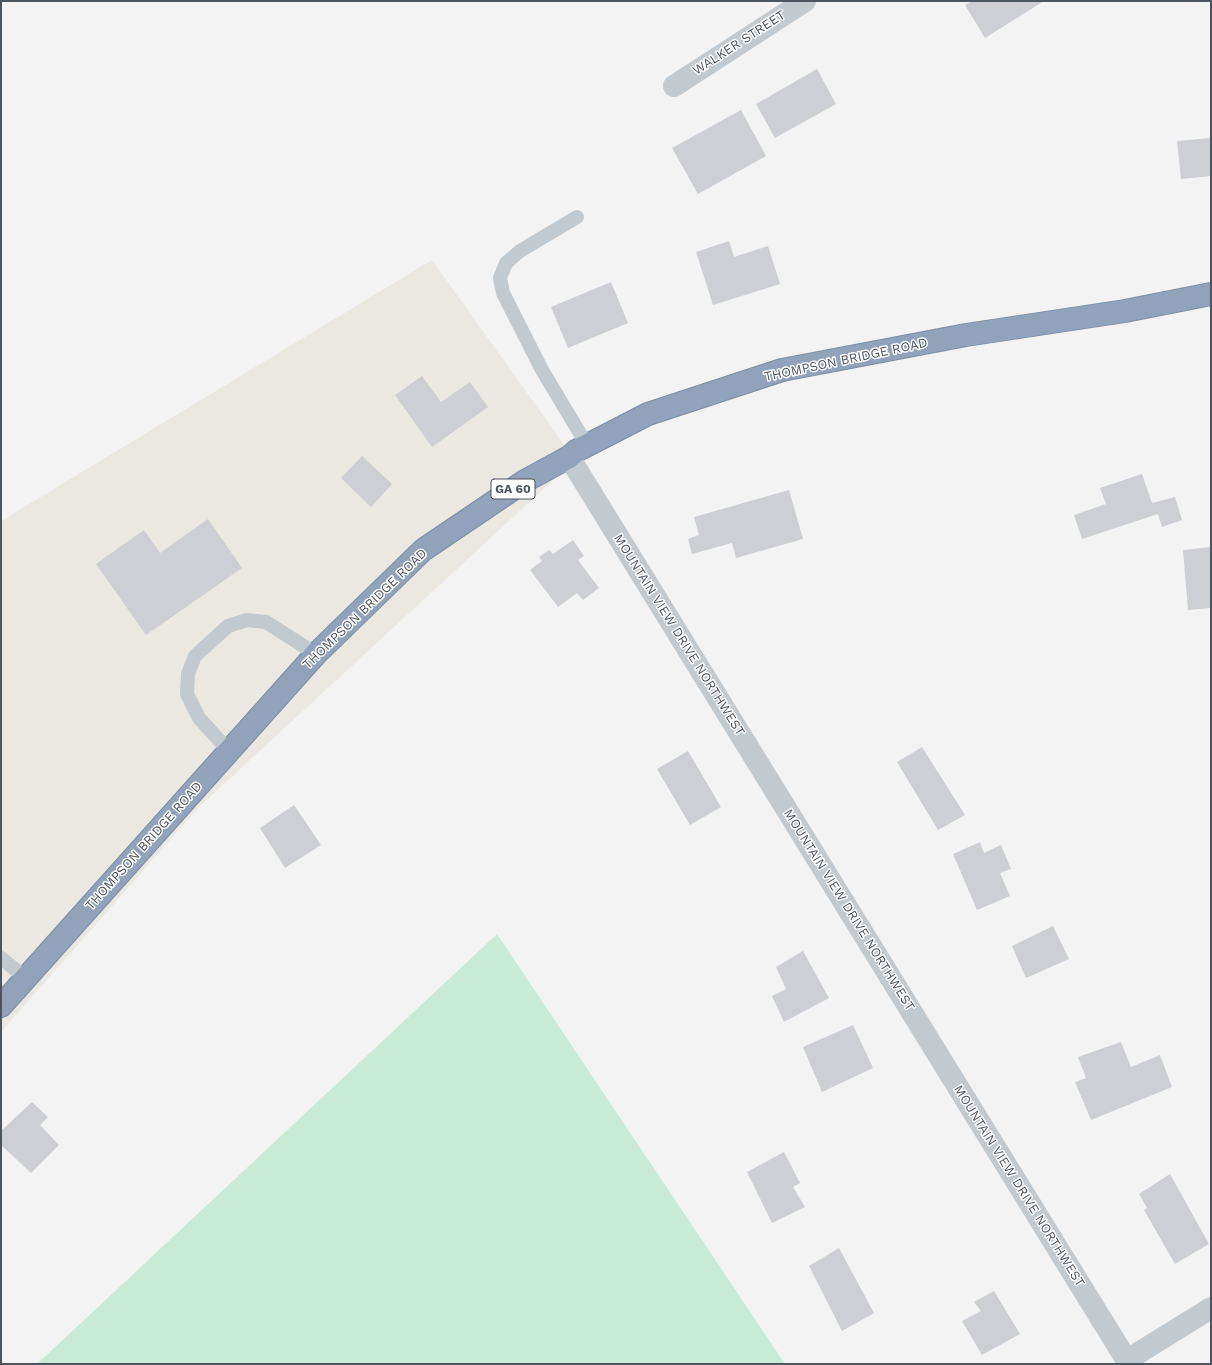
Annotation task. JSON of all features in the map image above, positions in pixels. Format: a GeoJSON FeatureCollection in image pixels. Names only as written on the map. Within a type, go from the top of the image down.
{"type":"FeatureCollection","features":[{"type":"Feature","properties":{"kind":"highway","name":"THOMPSON BRIDGE ROAD"},"geometry":{"type":"LineString","coordinates":[[1,1006],[316,654],[423,550],[525,480],[569,457],[587,445],[648,414],[782,370],[966,335],[1125,311],[1211,294]]}},
{"type":"Feature","properties":{"kind":"street","name":"WALKER STREET"},"geometry":{"type":"LineString","coordinates":[[674,86],[804,1]]}},
{"type":"Feature","properties":{"kind":"street","name":"MOUNTAIN VIEW DRIVE NORTHWEST"},"geometry":{"type":"LineString","coordinates":[[569,457],[1128,1362]]}},
{"type":"Feature","properties":{"kind":"street"},"geometry":{"type":"LineString","coordinates":[[1128,1362],[1211,1308]]}},
{"type":"Feature","properties":{"kind":"lane"},"geometry":{"type":"LineString","coordinates":[[577,217],[520,251],[506,263],[500,278],[503,293],[542,370],[587,445]]}},
{"type":"Feature","properties":{"kind":"lane"},"geometry":{"type":"LineString","coordinates":[[229,750],[199,718],[187,694],[188,674],[195,656],[228,626],[247,620],[266,622],[316,654]]}},
{"type":"Feature","properties":{"kind":"lane"},"geometry":{"type":"LineString","coordinates":[[1,958],[26,978]]}},
{"type":"Feature","properties":{"kind":"shaded area"},"geometry":{"type":"Polygon","coordinates":[[[432,260],[575,460],[200,806],[1,1032],[1,521],[432,260]]]}},
{"type":"Feature","properties":{"kind":"green space"},"geometry":{"type":"Polygon","coordinates":[[[497,934],[785,1364],[37,1364],[497,934]]]}},
{"type":"Feature","properties":{"kind":"building"},"geometry":{"type":"Polygon","coordinates":[[[972,1],[1044,1],[985,38],[965,5],[972,1]]]}},
{"type":"Feature","properties":{"kind":"building"},"geometry":{"type":"Polygon","coordinates":[[[817,69],[836,104],[775,138],[756,104],[817,69]]]}},
{"type":"Feature","properties":{"kind":"building"},"geometry":{"type":"Polygon","coordinates":[[[741,110],[766,156],[698,194],[672,148],[741,110]]]}},
{"type":"Feature","properties":{"kind":"building"},"geometry":{"type":"Polygon","coordinates":[[[1211,138],[1211,176],[1181,179],[1177,141],[1211,138]]]}},
{"type":"Feature","properties":{"kind":"building"},"geometry":{"type":"Polygon","coordinates":[[[729,241],[734,257],[768,246],[780,284],[713,305],[696,252],[729,241]]]}},
{"type":"Feature","properties":{"kind":"building"},"geometry":{"type":"Polygon","coordinates":[[[611,282],[628,323],[568,348],[551,307],[611,282]]]}},
{"type":"Feature","properties":{"kind":"building"},"geometry":{"type":"Polygon","coordinates":[[[422,376],[441,402],[470,382],[488,407],[432,447],[395,395],[422,376]]]}},
{"type":"Feature","properties":{"kind":"building"},"geometry":{"type":"Polygon","coordinates":[[[362,456],[392,484],[371,507],[341,478],[362,456]]]}},
{"type":"Feature","properties":{"kind":"building"},"geometry":{"type":"Polygon","coordinates":[[[1142,474],[1152,503],[1175,497],[1182,520],[1162,527],[1158,514],[1082,539],[1074,515],[1106,504],[1100,488],[1142,474]]]}},
{"type":"Feature","properties":{"kind":"building"},"geometry":{"type":"Polygon","coordinates":[[[789,490],[803,539],[736,558],[732,543],[692,554],[688,539],[699,535],[694,517],[789,490]]]}},
{"type":"Feature","properties":{"kind":"building"},"geometry":{"type":"Polygon","coordinates":[[[208,519],[242,568],[146,635],[96,564],[144,530],[160,553],[208,519]]]}},
{"type":"Feature","properties":{"kind":"building"},"geometry":{"type":"Polygon","coordinates":[[[573,540],[584,556],[578,560],[599,588],[583,600],[577,593],[558,607],[530,570],[542,561],[539,557],[549,550],[553,554],[573,540]]]}},
{"type":"Feature","properties":{"kind":"building"},"geometry":{"type":"Polygon","coordinates":[[[1211,547],[1211,608],[1188,610],[1183,550],[1211,547]]]}},
{"type":"Feature","properties":{"kind":"building"},"geometry":{"type":"Polygon","coordinates":[[[922,747],[965,815],[938,830],[897,762],[922,747]]]}},
{"type":"Feature","properties":{"kind":"building"},"geometry":{"type":"Polygon","coordinates":[[[688,751],[721,807],[690,825],[657,769],[688,751]]]}},
{"type":"Feature","properties":{"kind":"building"},"geometry":{"type":"Polygon","coordinates":[[[294,805],[321,845],[285,868],[260,828],[294,805]]]}},
{"type":"Feature","properties":{"kind":"building"},"geometry":{"type":"Polygon","coordinates":[[[980,842],[984,853],[1001,845],[1011,869],[1000,873],[1010,896],[977,910],[953,854],[980,842]]]}},
{"type":"Feature","properties":{"kind":"building"},"geometry":{"type":"Polygon","coordinates":[[[1053,926],[1069,959],[1026,978],[1012,946],[1053,926]]]}},
{"type":"Feature","properties":{"kind":"building"},"geometry":{"type":"Polygon","coordinates":[[[803,951],[829,998],[784,1022],[772,996],[786,989],[776,967],[803,951]]]}},
{"type":"Feature","properties":{"kind":"building"},"geometry":{"type":"Polygon","coordinates":[[[853,1025],[873,1068],[822,1092],[803,1047],[853,1025]]]}},
{"type":"Feature","properties":{"kind":"building"},"geometry":{"type":"Polygon","coordinates":[[[1121,1042],[1131,1067],[1160,1055],[1172,1087],[1091,1120],[1075,1082],[1086,1078],[1078,1057],[1121,1042]]]}},
{"type":"Feature","properties":{"kind":"building"},"geometry":{"type":"Polygon","coordinates":[[[32,1102],[48,1117],[40,1125],[59,1145],[31,1173],[1,1145],[1,1131],[32,1102]]]}},
{"type":"Feature","properties":{"kind":"building"},"geometry":{"type":"Polygon","coordinates":[[[784,1152],[800,1183],[793,1187],[805,1207],[772,1223],[747,1172],[784,1152]]]}},
{"type":"Feature","properties":{"kind":"building"},"geometry":{"type":"Polygon","coordinates":[[[1170,1174],[1209,1244],[1175,1264],[1144,1210],[1147,1208],[1139,1194],[1170,1174]]]}},
{"type":"Feature","properties":{"kind":"building"},"geometry":{"type":"Polygon","coordinates":[[[839,1248],[874,1313],[842,1331],[809,1266],[839,1248]]]}},
{"type":"Feature","properties":{"kind":"building"},"geometry":{"type":"Polygon","coordinates":[[[994,1291],[1020,1334],[982,1355],[962,1321],[981,1311],[974,1302],[994,1291]]]}}]}
